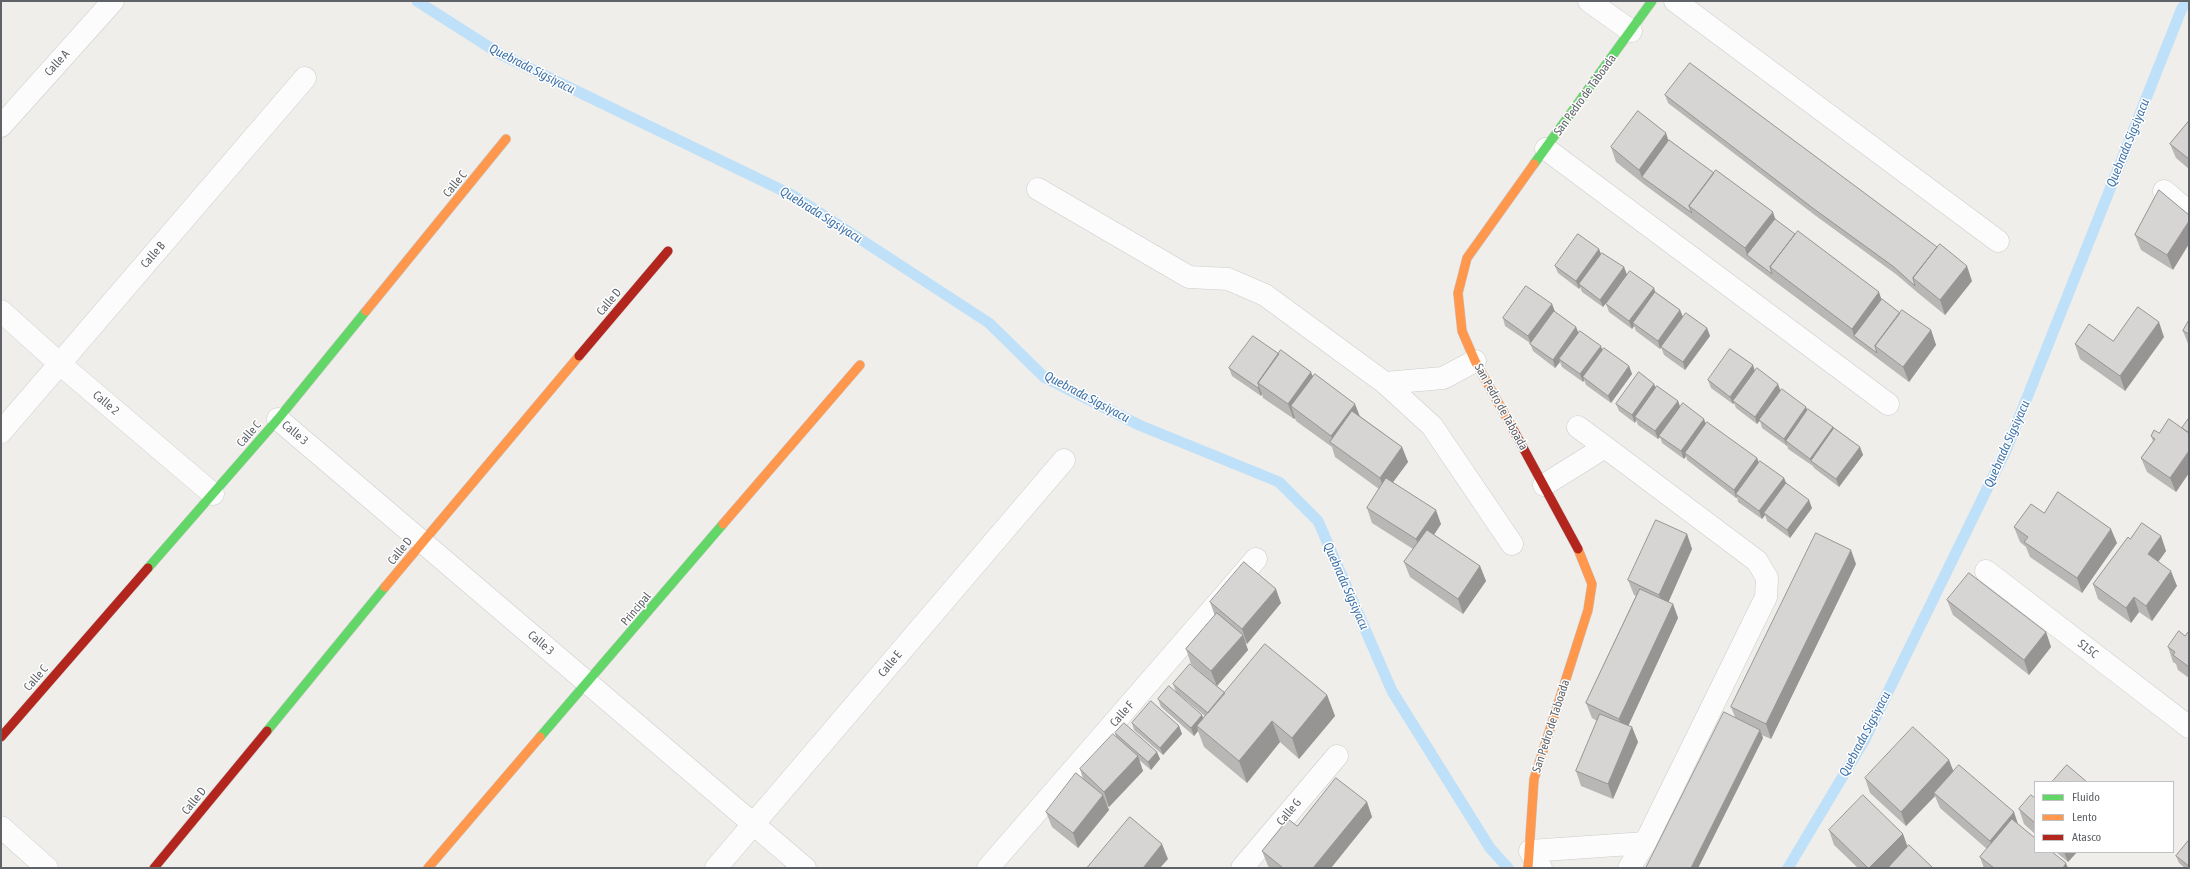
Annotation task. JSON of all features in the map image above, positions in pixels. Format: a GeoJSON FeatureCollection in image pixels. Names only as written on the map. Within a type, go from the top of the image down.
{"type":"FeatureCollection","features":[{"type":"Feature","properties":{"kind":"street","name":"Calle A"},"geometry":{"type":"LineString","coordinates":[[1,126],[113,1]]}},
{"type":"Feature","properties":{"kind":"street"},"geometry":{"type":"LineString","coordinates":[[1589,1],[1631,31]]}},
{"type":"Feature","properties":{"kind":"street","name":"San Pedro de Taboada"},"geometry":{"type":"LineString","coordinates":[[1533,862],[1534,779],[1588,610],[1592,584],[1582,556],[1475,361],[1462,330],[1458,294],[1467,258],[1652,1]]}},
{"type":"Feature","properties":{"kind":"street"},"geometry":{"type":"LineString","coordinates":[[1675,1],[1998,241]]}},
{"type":"Feature","properties":{"kind":"street","name":"Calle B"},"geometry":{"type":"LineString","coordinates":[[1,432],[305,78]]}},
{"type":"Feature","properties":{"kind":"street","name":"Calle C"},"geometry":{"type":"LineString","coordinates":[[1,736],[278,419],[506,139]]}},
{"type":"Feature","properties":{"kind":"street"},"geometry":{"type":"LineString","coordinates":[[1546,150],[1888,404]]}},
{"type":"Feature","properties":{"kind":"street"},"geometry":{"type":"LineString","coordinates":[[1038,189],[1188,277],[1228,279],[1266,295],[1385,382],[1432,426],[1512,544]]}},
{"type":"Feature","properties":{"kind":"street"},"geometry":{"type":"LineString","coordinates":[[2164,191],[2189,212]]}},
{"type":"Feature","properties":{"kind":"street","name":"Calle D"},"geometry":{"type":"LineString","coordinates":[[154,868],[422,542],[668,251]]}},
{"type":"Feature","properties":{"kind":"street","name":"Calle 2"},"geometry":{"type":"LineString","coordinates":[[1,311],[60,364],[213,494]]}},
{"type":"Feature","properties":{"kind":"street"},"geometry":{"type":"LineString","coordinates":[[1385,382],[1442,378],[1475,361]]}},
{"type":"Feature","properties":{"kind":"street","name":"Principal"},"geometry":{"type":"LineString","coordinates":[[428,868],[588,684],[860,365]]}},
{"type":"Feature","properties":{"kind":"street","name":"Calle 3"},"geometry":{"type":"LineString","coordinates":[[278,419],[805,868]]}},
{"type":"Feature","properties":{"kind":"street"},"geometry":{"type":"LineString","coordinates":[[1578,427],[1757,561],[1767,578],[1766,597],[1645,843],[1629,868]]}},
{"type":"Feature","properties":{"kind":"street"},"geometry":{"type":"LineString","coordinates":[[1544,485],[1605,447]]}},
{"type":"Feature","properties":{"kind":"street","name":"Calle E"},"geometry":{"type":"LineString","coordinates":[[716,868],[1064,460]]}},
{"type":"Feature","properties":{"kind":"street","name":"Calle F"},"geometry":{"type":"LineString","coordinates":[[988,868],[1256,559]]}},
{"type":"Feature","properties":{"kind":"street","name":"S15C"},"geometry":{"type":"LineString","coordinates":[[1986,571],[2189,727]]}},
{"type":"Feature","properties":{"kind":"street","name":"Calle G"},"geometry":{"type":"LineString","coordinates":[[1242,868],[1336,756]]}},
{"type":"Feature","properties":{"kind":"street"},"geometry":{"type":"LineString","coordinates":[[1,827],[47,868]]}},
{"type":"Feature","properties":{"kind":"street"},"geometry":{"type":"LineString","coordinates":[[1533,862],[1645,843]]}},
{"type":"Feature","properties":{"kind":"building"},"geometry":{"type":"Polygon","coordinates":[[[1690,63],[1937,247],[1913,278],[1915,286],[1894,267],[1814,209],[1665,95],[1690,63]]]}},
{"type":"Feature","properties":{"kind":"building"},"geometry":{"type":"Polygon","coordinates":[[[1638,111],[1666,133],[1639,170],[1611,147],[1638,111]]]}},
{"type":"Feature","properties":{"kind":"building"},"geometry":{"type":"Polygon","coordinates":[[[2189,121],[2189,159],[2170,144],[2189,121]]]}},
{"type":"Feature","properties":{"kind":"building"},"geometry":{"type":"Polygon","coordinates":[[[1669,140],[1714,173],[1689,206],[1692,213],[1642,177],[1669,140]]]}},
{"type":"Feature","properties":{"kind":"building"},"geometry":{"type":"Polygon","coordinates":[[[1716,170],[1773,212],[1745,248],[1689,206],[1716,170]]]}},
{"type":"Feature","properties":{"kind":"building"},"geometry":{"type":"Polygon","coordinates":[[[2159,190],[2189,215],[2189,221],[2167,255],[2135,235],[2159,190]]]}},
{"type":"Feature","properties":{"kind":"building"},"geometry":{"type":"Polygon","coordinates":[[[1775,219],[1795,234],[1770,267],[1772,274],[1747,255],[1775,219]]]}},
{"type":"Feature","properties":{"kind":"building"},"geometry":{"type":"Polygon","coordinates":[[[1798,231],[1879,292],[1852,329],[1770,267],[1798,231]]]}},
{"type":"Feature","properties":{"kind":"building"},"geometry":{"type":"Polygon","coordinates":[[[1578,234],[1599,249],[1576,281],[1555,266],[1578,234]]]}},
{"type":"Feature","properties":{"kind":"building"},"geometry":{"type":"Polygon","coordinates":[[[1940,244],[1967,266],[1940,300],[1913,278],[1940,244]]]}},
{"type":"Feature","properties":{"kind":"building"},"geometry":{"type":"Polygon","coordinates":[[[1602,253],[1624,267],[1600,300],[1579,284],[1602,253]]]}},
{"type":"Feature","properties":{"kind":"building"},"geometry":{"type":"Polygon","coordinates":[[[1630,271],[1654,288],[1629,321],[1606,304],[1630,271]]]}},
{"type":"Feature","properties":{"kind":"building"},"geometry":{"type":"Polygon","coordinates":[[[1526,286],[1552,304],[1528,336],[1503,318],[1526,286]]]}},
{"type":"Feature","properties":{"kind":"building"},"geometry":{"type":"Polygon","coordinates":[[[1655,292],[1680,310],[1658,341],[1633,323],[1655,292]]]}},
{"type":"Feature","properties":{"kind":"building"},"geometry":{"type":"Polygon","coordinates":[[[1882,299],[1900,313],[1875,346],[1877,353],[1854,336],[1882,299]]]}},
{"type":"Feature","properties":{"kind":"building"},"geometry":{"type":"Polygon","coordinates":[[[2138,307],[2159,322],[2120,376],[2075,344],[2089,324],[2113,341],[2138,307]]]}},
{"type":"Feature","properties":{"kind":"building"},"geometry":{"type":"Polygon","coordinates":[[[1902,310],[1931,330],[1903,367],[1875,346],[1902,310]]]}},
{"type":"Feature","properties":{"kind":"building"},"geometry":{"type":"Polygon","coordinates":[[[1554,311],[1576,327],[1553,360],[1530,344],[1554,311]]]}},
{"type":"Feature","properties":{"kind":"building"},"geometry":{"type":"Polygon","coordinates":[[[1686,313],[1707,328],[1683,362],[1661,347],[1686,313]]]}},
{"type":"Feature","properties":{"kind":"building"},"geometry":{"type":"Polygon","coordinates":[[[2189,320],[2189,334],[2183,331],[2189,320]]]}},
{"type":"Feature","properties":{"kind":"building"},"geometry":{"type":"Polygon","coordinates":[[[1580,331],[1601,346],[1580,374],[1559,359],[1580,331]]]}},
{"type":"Feature","properties":{"kind":"building"},"geometry":{"type":"Polygon","coordinates":[[[1253,336],[1279,354],[1258,383],[1258,388],[1229,368],[1253,336]]]}},
{"type":"Feature","properties":{"kind":"building"},"geometry":{"type":"Polygon","coordinates":[[[1604,348],[1629,366],[1608,396],[1583,377],[1604,348]]]}},
{"type":"Feature","properties":{"kind":"building"},"geometry":{"type":"Polygon","coordinates":[[[1730,349],[1753,365],[1730,397],[1708,380],[1730,349]]]}},
{"type":"Feature","properties":{"kind":"building"},"geometry":{"type":"Polygon","coordinates":[[[1281,350],[1311,372],[1288,404],[1258,383],[1281,350]]]}},
{"type":"Feature","properties":{"kind":"building"},"geometry":{"type":"Polygon","coordinates":[[[1757,368],[1778,384],[1755,417],[1733,401],[1757,368]]]}},
{"type":"Feature","properties":{"kind":"building"},"geometry":{"type":"Polygon","coordinates":[[[1639,372],[1654,384],[1632,415],[1616,404],[1639,372]]]}},
{"type":"Feature","properties":{"kind":"building"},"geometry":{"type":"Polygon","coordinates":[[[1315,374],[1355,404],[1331,436],[1291,406],[1315,374]]]}},
{"type":"Feature","properties":{"kind":"building"},"geometry":{"type":"Polygon","coordinates":[[[1657,386],[1678,401],[1655,431],[1635,417],[1657,386]]]}},
{"type":"Feature","properties":{"kind":"building"},"geometry":{"type":"Polygon","coordinates":[[[1782,389],[1806,407],[1784,439],[1759,420],[1782,389]]]}},
{"type":"Feature","properties":{"kind":"building"},"geometry":{"type":"Polygon","coordinates":[[[1683,403],[1704,419],[1681,451],[1659,436],[1683,403]]]}},
{"type":"Feature","properties":{"kind":"building"},"geometry":{"type":"Polygon","coordinates":[[[1808,409],[1833,427],[1810,459],[1786,441],[1808,409]]]}},
{"type":"Feature","properties":{"kind":"building"},"geometry":{"type":"Polygon","coordinates":[[[1352,411],[1402,447],[1380,478],[1330,442],[1352,411]]]}},
{"type":"Feature","properties":{"kind":"building"},"geometry":{"type":"Polygon","coordinates":[[[2189,418],[2189,433],[2182,428],[2189,418]]]}},
{"type":"Feature","properties":{"kind":"building"},"geometry":{"type":"Polygon","coordinates":[[[2169,419],[2189,433],[2189,451],[2170,478],[2141,458],[2155,439],[2151,436],[2154,430],[2159,433],[2169,419]]]}},
{"type":"Feature","properties":{"kind":"building"},"geometry":{"type":"Polygon","coordinates":[[[1707,422],[1757,458],[1734,490],[1685,453],[1707,422]]]}},
{"type":"Feature","properties":{"kind":"building"},"geometry":{"type":"Polygon","coordinates":[[[1834,428],[1860,447],[1836,479],[1811,461],[1834,428]]]}},
{"type":"Feature","properties":{"kind":"building"},"geometry":{"type":"Polygon","coordinates":[[[1760,461],[1784,478],[1759,511],[1736,494],[1760,461]]]}},
{"type":"Feature","properties":{"kind":"building"},"geometry":{"type":"Polygon","coordinates":[[[1386,478],[1436,510],[1416,539],[1367,508],[1386,478]]]}},
{"type":"Feature","properties":{"kind":"building"},"geometry":{"type":"Polygon","coordinates":[[[1786,483],[1809,500],[1787,530],[1764,513],[1786,483]]]}},
{"type":"Feature","properties":{"kind":"building"},"geometry":{"type":"Polygon","coordinates":[[[2058,492],[2111,529],[2077,578],[2024,542],[2028,537],[2014,527],[2031,504],[2044,513],[2058,492]]]}},
{"type":"Feature","properties":{"kind":"building"},"geometry":{"type":"Polygon","coordinates":[[[1656,520],[1687,534],[1659,595],[1628,580],[1656,520]]]}},
{"type":"Feature","properties":{"kind":"building"},"geometry":{"type":"Polygon","coordinates":[[[2142,523],[2161,536],[2148,554],[2171,571],[2146,606],[2134,597],[2126,608],[2093,584],[2128,537],[2130,539],[2142,523]]]}},
{"type":"Feature","properties":{"kind":"building"},"geometry":{"type":"Polygon","coordinates":[[[1427,530],[1480,566],[1458,599],[1404,562],[1427,530]]]}},
{"type":"Feature","properties":{"kind":"building"},"geometry":{"type":"Polygon","coordinates":[[[1816,533],[1851,550],[1766,724],[1731,707],[1816,533]]]}},
{"type":"Feature","properties":{"kind":"building"},"geometry":{"type":"Polygon","coordinates":[[[1244,562],[1276,589],[1242,629],[1210,602],[1244,562]]]}},
{"type":"Feature","properties":{"kind":"building"},"geometry":{"type":"Polygon","coordinates":[[[1969,573],[2046,632],[2024,660],[1947,600],[1969,573]]]}},
{"type":"Feature","properties":{"kind":"building"},"geometry":{"type":"Polygon","coordinates":[[[1640,589],[1673,604],[1619,719],[1586,703],[1640,589]]]}},
{"type":"Feature","properties":{"kind":"building"},"geometry":{"type":"Polygon","coordinates":[[[1217,613],[1243,635],[1211,671],[1186,649],[1217,613]]]}},
{"type":"Feature","properties":{"kind":"building"},"geometry":{"type":"Polygon","coordinates":[[[2179,631],[2185,636],[2189,631],[2189,667],[2173,655],[2175,652],[2168,647],[2179,631]]]}},
{"type":"Feature","properties":{"kind":"building"},"geometry":{"type":"Polygon","coordinates":[[[1265,644],[1327,695],[1292,738],[1272,721],[1239,761],[1197,726],[1265,644]]]}},
{"type":"Feature","properties":{"kind":"building"},"geometry":{"type":"Polygon","coordinates":[[[1190,664],[1225,693],[1208,713],[1173,684],[1190,664]]]}},
{"type":"Feature","properties":{"kind":"building"},"geometry":{"type":"Polygon","coordinates":[[[1169,686],[1202,715],[1191,728],[1158,699],[1169,686]]]}},
{"type":"Feature","properties":{"kind":"building"},"geometry":{"type":"Polygon","coordinates":[[[1151,701],[1179,726],[1160,748],[1132,723],[1151,701]]]}},
{"type":"Feature","properties":{"kind":"building"},"geometry":{"type":"Polygon","coordinates":[[[1724,712],[1760,730],[1691,868],[1646,868],[1724,712]]]}},
{"type":"Feature","properties":{"kind":"building"},"geometry":{"type":"Polygon","coordinates":[[[1600,714],[1632,727],[1608,784],[1576,771],[1600,714]]]}},
{"type":"Feature","properties":{"kind":"building"},"geometry":{"type":"Polygon","coordinates":[[[1124,723],[1157,752],[1148,762],[1115,733],[1124,723]]]}},
{"type":"Feature","properties":{"kind":"building"},"geometry":{"type":"Polygon","coordinates":[[[1913,727],[1949,760],[1901,812],[1865,778],[1913,727]]]}},
{"type":"Feature","properties":{"kind":"building"},"geometry":{"type":"Polygon","coordinates":[[[1113,734],[1138,756],[1104,792],[1080,769],[1113,734]]]}},
{"type":"Feature","properties":{"kind":"building"},"geometry":{"type":"Polygon","coordinates":[[[1959,765],[2014,812],[1990,841],[1934,793],[1959,765]]]}},
{"type":"Feature","properties":{"kind":"building"},"geometry":{"type":"Polygon","coordinates":[[[2067,765],[2086,781],[2053,781],[2067,765]]]}},
{"type":"Feature","properties":{"kind":"building"},"geometry":{"type":"Polygon","coordinates":[[[1076,773],[1103,795],[1073,833],[1046,812],[1076,773]]]}},
{"type":"Feature","properties":{"kind":"building"},"geometry":{"type":"Polygon","coordinates":[[[1336,778],[1367,802],[1313,868],[1283,868],[1262,851],[1288,819],[1297,826],[1336,778]]]}},
{"type":"Feature","properties":{"kind":"building"},"geometry":{"type":"Polygon","coordinates":[[[1863,795],[1903,834],[1869,868],[1829,830],[1863,795]]]}},
{"type":"Feature","properties":{"kind":"building"},"geometry":{"type":"Polygon","coordinates":[[[2031,795],[2034,797],[2034,822],[2019,809],[2031,795]]]}},
{"type":"Feature","properties":{"kind":"building"},"geometry":{"type":"Polygon","coordinates":[[[1130,817],[1162,844],[1143,868],[1087,868],[1130,817]]]}},
{"type":"Feature","properties":{"kind":"building"},"geometry":{"type":"Polygon","coordinates":[[[2012,819],[2034,837],[2034,853],[2053,853],[2066,863],[2063,868],[1994,868],[1980,857],[2012,819]]]}},
{"type":"Feature","properties":{"kind":"building"},"geometry":{"type":"Polygon","coordinates":[[[2189,840],[2189,866],[2176,856],[2189,840]]]}},
{"type":"Feature","properties":{"kind":"building"},"geometry":{"type":"Polygon","coordinates":[[[1909,845],[1933,868],[1888,868],[1909,845]]]}},
{"type":"Feature","properties":{"kind":"waterway","name":"Quebrada Sigsiyacu"},"geometry":{"type":"LineString","coordinates":[[417,1],[500,54],[794,196],[989,323],[1044,377],[1139,425],[1279,482],[1318,521],[1392,691],[1490,848],[1508,868]]}},
{"type":"Feature","properties":{"kind":"waterway","name":"Quebrada Sigsiyacu"},"geometry":{"type":"LineString","coordinates":[[1788,868],[1864,741],[2007,448],[2182,8],[2188,1]]}},
{"type":"Feature","properties":{"kind":"traffic: fast"},"geometry":{"type":"LineString","coordinates":[[1534,164],[1652,1]]}},
{"type":"Feature","properties":{"kind":"traffic: fast"},"geometry":{"type":"LineString","coordinates":[[148,568],[278,419],[366,311]]}},
{"type":"Feature","properties":{"kind":"traffic: fast"},"geometry":{"type":"LineString","coordinates":[[540,737],[723,524]]}},
{"type":"Feature","properties":{"kind":"traffic: fast"},"geometry":{"type":"LineString","coordinates":[[267,731],[385,587]]}},
{"type":"Feature","properties":{"kind":"traffic: slow"},"geometry":{"type":"LineString","coordinates":[[366,311],[506,139]]}},
{"type":"Feature","properties":{"kind":"traffic: slow"},"geometry":{"type":"LineString","coordinates":[[1514,431],[1475,361],[1462,331],[1458,293],[1467,258],[1534,164]]}},
{"type":"Feature","properties":{"kind":"traffic: slow"},"geometry":{"type":"LineString","coordinates":[[385,587],[579,356]]}},
{"type":"Feature","properties":{"kind":"traffic: slow"},"geometry":{"type":"LineString","coordinates":[[723,524],[860,365]]}},
{"type":"Feature","properties":{"kind":"traffic: slow"},"geometry":{"type":"LineString","coordinates":[[1528,868],[1534,779],[1588,610],[1592,584],[1578,549]]}},
{"type":"Feature","properties":{"kind":"traffic: slow"},"geometry":{"type":"LineString","coordinates":[[428,868],[540,737]]}},
{"type":"Feature","properties":{"kind":"traffic: jam"},"geometry":{"type":"LineString","coordinates":[[579,356],[668,251]]}},
{"type":"Feature","properties":{"kind":"traffic: jam"},"geometry":{"type":"LineString","coordinates":[[1514,431],[1578,549]]}},
{"type":"Feature","properties":{"kind":"traffic: jam"},"geometry":{"type":"LineString","coordinates":[[1,737],[148,568]]}},
{"type":"Feature","properties":{"kind":"traffic: jam"},"geometry":{"type":"LineString","coordinates":[[154,868],[267,731]]}}]}
